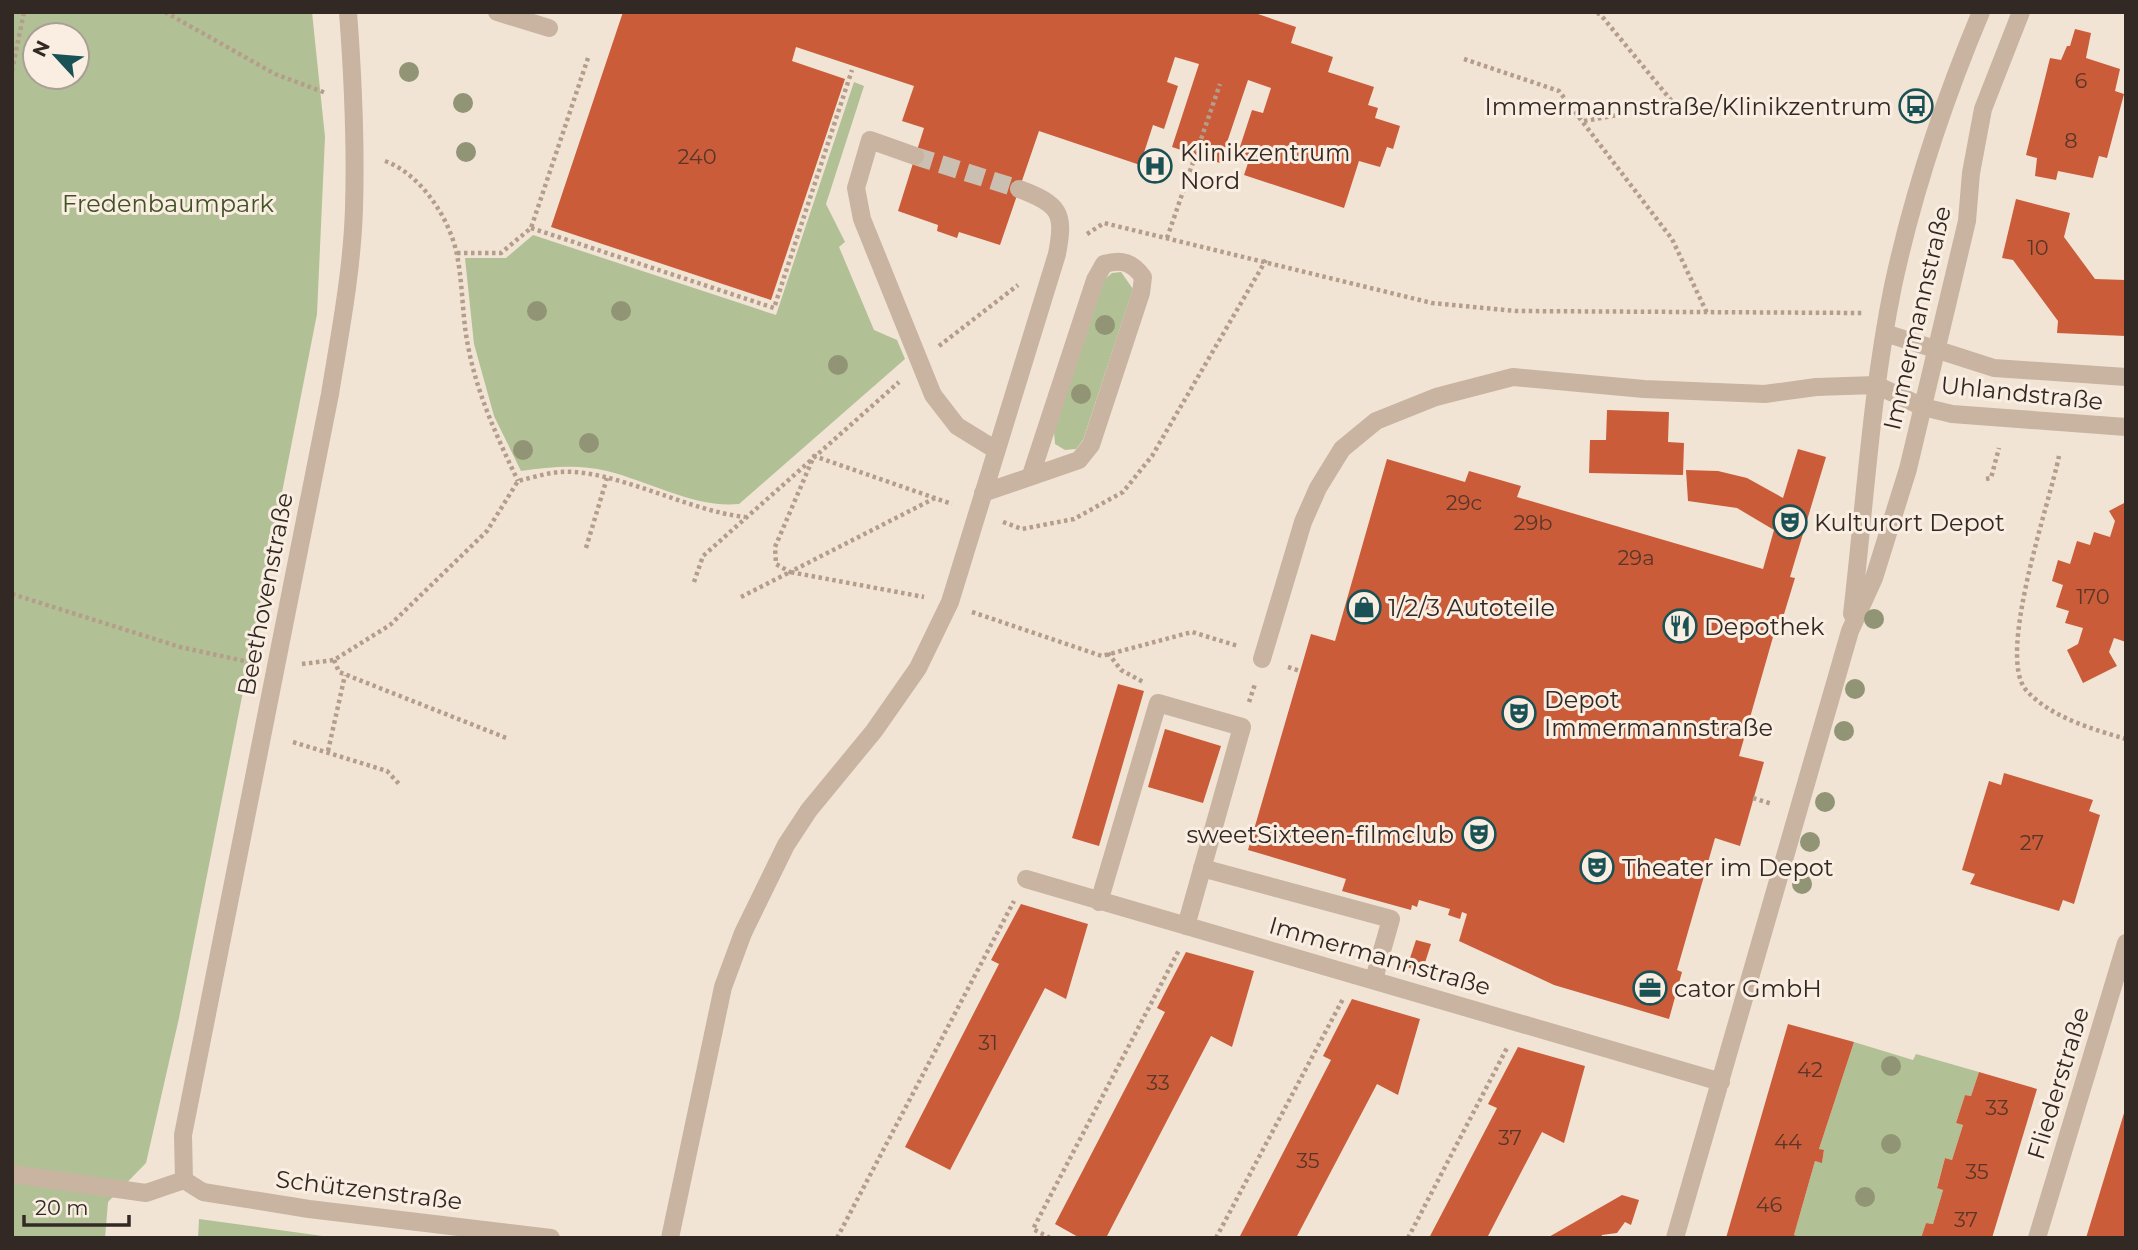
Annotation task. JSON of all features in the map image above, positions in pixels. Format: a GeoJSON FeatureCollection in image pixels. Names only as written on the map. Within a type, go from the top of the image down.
{"type":"FeatureCollection","features":[{"type":"Feature","properties":{"kind":"street","name":"Beethovenstraße"},"geometry":{"type":"LineString","coordinates":[[184,1180],[183,1135],[327,408],[347,286],[354,211],[355,148],[348,12]]}},
{"type":"Feature","properties":{"kind":"street"},"geometry":{"type":"LineString","coordinates":[[497,12],[549,27]]}},
{"type":"Feature","properties":{"kind":"street","name":"Immermannstraße"},"geometry":{"type":"LineString","coordinates":[[1850,631],[1876,385],[1889,313],[1926,166],[1957,72],[1981,12]]}},
{"type":"Feature","properties":{"kind":"street","name":"Immermannstraße"},"geometry":{"type":"LineString","coordinates":[[1675,1238],[1850,631],[1874,578],[1923,407],[1967,222],[1971,173],[1983,110],[2021,12]]}},
{"type":"Feature","properties":{"kind":"street"},"geometry":{"type":"LineString","coordinates":[[915,156],[870,140],[856,188],[862,219],[933,395],[957,426],[996,450]]}},
{"type":"Feature","properties":{"kind":"street"},"geometry":{"type":"LineString","coordinates":[[670,1238],[723,987],[743,933],[786,845],[809,810],[874,731],[918,668],[950,602],[1057,254],[1063,224],[1056,208],[1040,197],[1019,189]]}},
{"type":"Feature","properties":{"kind":"street"},"geometry":{"type":"LineString","coordinates":[[983,493],[1079,460],[1091,445],[1141,293],[1143,277],[1134,265],[1117,260],[1104,264],[1095,280],[1031,475]]}},
{"type":"Feature","properties":{"kind":"street","name":"Uhlandstraße"},"geometry":{"type":"LineString","coordinates":[[1885,333],[1994,368],[2126,377]]}},
{"type":"Feature","properties":{"kind":"street"},"geometry":{"type":"LineString","coordinates":[[1262,659],[1303,522],[1318,488],[1342,449],[1376,421],[1436,397],[1513,377],[1644,389],[1765,394],[1816,387],[1876,385]]}},
{"type":"Feature","properties":{"kind":"street","name":"Uhlandstraße"},"geometry":{"type":"LineString","coordinates":[[1876,385],[1923,407],[1952,414],[2126,427]]}},
{"type":"Feature","properties":{"kind":"street"},"geometry":{"type":"LineString","coordinates":[[1099,902],[1158,703],[1242,727],[1186,926]]}},
{"type":"Feature","properties":{"kind":"street"},"geometry":{"type":"LineString","coordinates":[[1202,868],[1391,919],[1374,979]]}},
{"type":"Feature","properties":{"kind":"street","name":"Immermannstraße"},"geometry":{"type":"LineString","coordinates":[[1026,879],[1721,1082]]}},
{"type":"Feature","properties":{"kind":"street","name":"Fliederstraße"},"geometry":{"type":"LineString","coordinates":[[2037,1238],[2126,943]]}},
{"type":"Feature","properties":{"kind":"street"},"geometry":{"type":"LineString","coordinates":[[12,1174],[146,1193],[184,1180]]}},
{"type":"Feature","properties":{"kind":"street","name":"Schützenstraße"},"geometry":{"type":"LineString","coordinates":[[184,1180],[203,1192],[309,1209],[551,1238]]}},
{"type":"Feature","properties":{"kind":"path"},"geometry":{"type":"LineString","coordinates":[[12,71],[24,12]]}},
{"type":"Feature","properties":{"kind":"path"},"geometry":{"type":"LineString","coordinates":[[164,12],[275,74],[331,94]]}},
{"type":"Feature","properties":{"kind":"path"},"geometry":{"type":"LineString","coordinates":[[1584,121],[1675,105],[1600,14],[1594,12]]}},
{"type":"Feature","properties":{"kind":"path"},"geometry":{"type":"LineString","coordinates":[[457,253],[501,253],[531,228],[587,58]]}},
{"type":"Feature","properties":{"kind":"path"},"geometry":{"type":"LineString","coordinates":[[1464,59],[1559,91],[1672,239],[1707,313]]}},
{"type":"Feature","properties":{"kind":"path"},"geometry":{"type":"LineString","coordinates":[[531,228],[774,308],[852,70]]}},
{"type":"Feature","properties":{"kind":"path"},"geometry":{"type":"LineString","coordinates":[[1167,238],[1220,85]]}},
{"type":"Feature","properties":{"kind":"path"},"geometry":{"type":"LineString","coordinates":[[385,162],[394,164],[431,194],[457,253],[468,345],[487,415],[518,481]]}},
{"type":"Feature","properties":{"kind":"path"},"geometry":{"type":"LineString","coordinates":[[694,582],[703,556],[920,362],[1057,254],[1104,223],[1432,303],[1516,311],[1889,313]]}},
{"type":"Feature","properties":{"kind":"path"},"geometry":{"type":"LineString","coordinates":[[1986,479],[1991,478],[1999,448]]}},
{"type":"Feature","properties":{"kind":"path"},"geometry":{"type":"LineString","coordinates":[[2059,456],[2025,592],[2016,649],[2019,668],[2024,688],[2043,705],[2079,723],[2126,739]]}},
{"type":"Feature","properties":{"kind":"path"},"geometry":{"type":"LineString","coordinates":[[301,664],[334,660],[390,625],[487,531],[518,481],[562,472],[607,478],[718,514],[746,517]]}},
{"type":"Feature","properties":{"kind":"path"},"geometry":{"type":"LineString","coordinates":[[586,548],[607,478]]}},
{"type":"Feature","properties":{"kind":"path"},"geometry":{"type":"LineString","coordinates":[[741,597],[790,572],[950,602],[1102,656],[1118,649],[1192,632],[1242,647]]}},
{"type":"Feature","properties":{"kind":"path"},"geometry":{"type":"LineString","coordinates":[[12,594],[180,647],[249,663]]}},
{"type":"Feature","properties":{"kind":"path"},"geometry":{"type":"LineString","coordinates":[[1108,653],[1121,670],[1147,684],[1158,703]]}},
{"type":"Feature","properties":{"kind":"path"},"geometry":{"type":"LineString","coordinates":[[1242,727],[1262,659]]}},
{"type":"Feature","properties":{"kind":"path"},"geometry":{"type":"LineString","coordinates":[[334,660],[339,672],[345,675],[509,739]]}},
{"type":"Feature","properties":{"kind":"path"},"geometry":{"type":"LineString","coordinates":[[328,751],[345,675]]}},
{"type":"Feature","properties":{"kind":"path"},"geometry":{"type":"LineString","coordinates":[[293,742],[387,771],[400,785]]}},
{"type":"Feature","properties":{"kind":"path"},"geometry":{"type":"LineString","coordinates":[[837,1238],[1026,879]]}},
{"type":"Feature","properties":{"kind":"path"},"geometry":{"type":"LineString","coordinates":[[1046,1237],[1033,1229],[1180,949],[1186,926]]}},
{"type":"Feature","properties":{"kind":"path"},"geometry":{"type":"LineString","coordinates":[[1216,1238],[1356,974]]}},
{"type":"Feature","properties":{"kind":"path"},"geometry":{"type":"LineString","coordinates":[[1408,1238],[1520,1023]]}},
{"type":"Feature","properties":{"kind":"green space","name":"Fredenbaumpark"},"geometry":{"type":"Polygon","coordinates":[[[12,12],[312,12],[325,137],[317,314],[179,1018],[146,1163],[108,1202],[105,1238],[12,1238],[12,12]]]}},
{"type":"Feature","properties":{"kind":"green space"},"geometry":{"type":"Polygon","coordinates":[[[854,82],[864,86],[826,204],[845,242],[839,247],[874,330],[897,340],[905,359],[739,504],[689,498],[607,471],[585,467],[521,471],[494,416],[474,344],[465,258],[506,258],[533,235],[776,315],[854,82]]]}},
{"type":"Feature","properties":{"kind":"green space"},"geometry":{"type":"Polygon","coordinates":[[[1121,272],[1133,289],[1083,440],[1076,449],[1065,450],[1055,444],[1054,432],[1104,280],[1112,273],[1121,272]]]}},
{"type":"Feature","properties":{"kind":"green space"},"geometry":{"type":"Polygon","coordinates":[[[1854,1042],[1913,1060],[1916,1054],[1979,1072],[1971,1096],[1965,1095],[1956,1123],[1963,1125],[1952,1160],[1945,1158],[1937,1187],[1943,1190],[1933,1224],[1926,1223],[1921,1238],[1800,1238],[1794,1235],[1815,1161],[1822,1162],[1824,1151],[1819,1149],[1854,1042]]]}},
{"type":"Feature","properties":{"kind":"green space"},"geometry":{"type":"Polygon","coordinates":[[[199,1219],[337,1238],[198,1238],[199,1219]]]}},
{"type":"Feature","properties":{"kind":"building"},"geometry":{"type":"Polygon","coordinates":[[[623,12],[1252,12],[1296,27],[1291,43],[1333,57],[1328,72],[1374,87],[1368,105],[1378,108],[1375,118],[1400,126],[1393,149],[1387,147],[1380,167],[1359,161],[1344,208],[1244,175],[1250,157],[1238,153],[1252,110],[1263,113],[1271,88],[1248,80],[1220,163],[1172,147],[1199,64],[1175,57],[1167,82],[1178,86],[1164,129],[1153,125],[1140,165],[1039,131],[1000,245],[959,232],[957,238],[937,231],[938,225],[898,211],[924,128],[902,121],[914,86],[796,47],[792,61],[845,79],[771,300],[551,227],[623,12]]]}},
{"type":"Feature","properties":{"kind":"building"},"geometry":{"type":"Polygon","coordinates":[[[2075,29],[2091,33],[2086,58],[2120,69],[2115,91],[2124,94],[2107,158],[2099,156],[2093,178],[2058,171],[2056,180],[2035,176],[2037,158],[2026,155],[2050,58],[2061,60],[2067,46],[2070,46],[2075,29]]]}},
{"type":"Feature","properties":{"kind":"building"},"geometry":{"type":"Polygon","coordinates":[[[2016,199],[2070,213],[2064,237],[2095,279],[2126,280],[2126,336],[2057,333],[2058,321],[2013,260],[2002,258],[2016,199]]]}},
{"type":"Feature","properties":{"kind":"building"},"geometry":{"type":"Polygon","coordinates":[[[1607,410],[1669,412],[1668,442],[1684,443],[1683,475],[1589,473],[1590,440],[1606,440],[1607,410]]]}},
{"type":"Feature","properties":{"kind":"building","name":"Depot Immermannstraße"},"geometry":{"type":"Polygon","coordinates":[[[1798,449],[1826,457],[1790,577],[1795,578],[1781,624],[1777,623],[1739,756],[1764,762],[1740,846],[1715,838],[1677,970],[1682,972],[1669,1019],[1554,985],[1459,941],[1467,914],[1462,912],[1460,919],[1448,915],[1450,909],[1419,900],[1417,907],[1412,905],[1411,910],[1342,891],[1346,879],[1248,850],[1311,634],[1335,641],[1387,459],[1465,482],[1469,471],[1521,486],[1517,497],[1763,569],[1774,530],[1737,508],[1688,501],[1686,470],[1718,471],[1747,478],[1783,498],[1798,449]]]}},
{"type":"Feature","properties":{"kind":"building"},"geometry":{"type":"Polygon","coordinates":[[[2126,502],[2126,642],[2114,638],[2109,652],[2117,666],[2083,683],[2067,650],[2078,644],[2083,628],[2065,623],[2069,611],[2056,607],[2063,585],[2052,581],[2058,560],[2070,564],[2077,541],[2090,545],[2094,532],[2110,537],[2115,521],[2109,511],[2126,502]]]}},
{"type":"Feature","properties":{"kind":"building"},"geometry":{"type":"Polygon","coordinates":[[[1118,684],[1144,691],[1099,846],[1072,838],[1118,684]]]}},
{"type":"Feature","properties":{"kind":"building"},"geometry":{"type":"Polygon","coordinates":[[[1165,729],[1221,746],[1203,803],[1148,787],[1165,729]]]}},
{"type":"Feature","properties":{"kind":"building"},"geometry":{"type":"Polygon","coordinates":[[[2004,773],[2093,800],[2089,811],[2100,815],[2074,904],[2063,900],[2059,911],[1970,884],[1975,874],[1962,870],[1989,781],[2001,785],[2004,773]]]}},
{"type":"Feature","properties":{"kind":"building"},"geometry":{"type":"Polygon","coordinates":[[[1021,904],[1088,924],[1066,999],[1045,988],[950,1170],[905,1147],[999,964],[991,960],[1021,904]]]}},
{"type":"Feature","properties":{"kind":"building"},"geometry":{"type":"Polygon","coordinates":[[[1416,940],[1431,944],[1422,972],[1407,967],[1416,940]]]}},
{"type":"Feature","properties":{"kind":"building"},"geometry":{"type":"Polygon","coordinates":[[[1186,952],[1254,971],[1232,1047],[1211,1036],[1106,1238],[1080,1238],[1055,1224],[1165,1012],[1157,1008],[1186,952]]]}},
{"type":"Feature","properties":{"kind":"building"},"geometry":{"type":"Polygon","coordinates":[[[1352,999],[1420,1019],[1398,1095],[1377,1084],[1296,1238],[1239,1238],[1331,1060],[1323,1056],[1352,999]]]}},
{"type":"Feature","properties":{"kind":"building"},"geometry":{"type":"Polygon","coordinates":[[[1788,1024],[1854,1042],[1819,1149],[1824,1150],[1822,1163],[1815,1161],[1794,1235],[1801,1238],[1726,1238],[1788,1024]]]}},
{"type":"Feature","properties":{"kind":"building"},"geometry":{"type":"Polygon","coordinates":[[[1518,1047],[1585,1066],[1564,1143],[1542,1132],[1487,1238],[1429,1238],[1497,1108],[1488,1104],[1518,1047]]]}},
{"type":"Feature","properties":{"kind":"building"},"geometry":{"type":"Polygon","coordinates":[[[1979,1072],[2037,1089],[1992,1238],[1921,1238],[1926,1223],[1933,1224],[1943,1190],[1937,1188],[1945,1158],[1952,1160],[1963,1125],[1956,1123],[1965,1095],[1971,1096],[1979,1072]]]}},
{"type":"Feature","properties":{"kind":"building"},"geometry":{"type":"Polygon","coordinates":[[[2125,1110],[2126,1238],[2086,1238],[2125,1110]]]}},
{"type":"Feature","properties":{"kind":"building"},"geometry":{"type":"Polygon","coordinates":[[[1622,1195],[1639,1200],[1631,1225],[1625,1222],[1617,1233],[1602,1235],[1601,1238],[1547,1238],[1622,1195]]]}},
{"type":"Feature","properties":{"kind":"tunnel"},"geometry":{"type":"LineString","coordinates":[[915,156],[1019,189]]}},
{"type":"Feature","properties":{"kind":"place","name":"Immermannstraße/Klinikzentrum"},"geometry":{"type":"Point","coordinates":[1916,106]}},
{"type":"Feature","properties":{"kind":"place","name":"Klinikzentrum Nord"},"geometry":{"type":"Point","coordinates":[1155,166]}},
{"type":"Feature","properties":{"kind":"place","name":"Kulturort Depot"},"geometry":{"type":"Point","coordinates":[1790,522]}},
{"type":"Feature","properties":{"kind":"place","name":"1/2/3 Autoteile"},"geometry":{"type":"Point","coordinates":[1364,607]}},
{"type":"Feature","properties":{"kind":"place","name":"Depothek"},"geometry":{"type":"Point","coordinates":[1680,626]}},
{"type":"Feature","properties":{"kind":"place","name":"Depot Immermannstraße"},"geometry":{"type":"Point","coordinates":[1519,713]}},
{"type":"Feature","properties":{"kind":"place","name":"sweetSixteen-filmclub"},"geometry":{"type":"Point","coordinates":[1479,834]}},
{"type":"Feature","properties":{"kind":"place","name":"Theater im Depot"},"geometry":{"type":"Point","coordinates":[1597,867]}},
{"type":"Feature","properties":{"kind":"place","name":"cator GmbH"},"geometry":{"type":"Point","coordinates":[1650,988]}}]}
